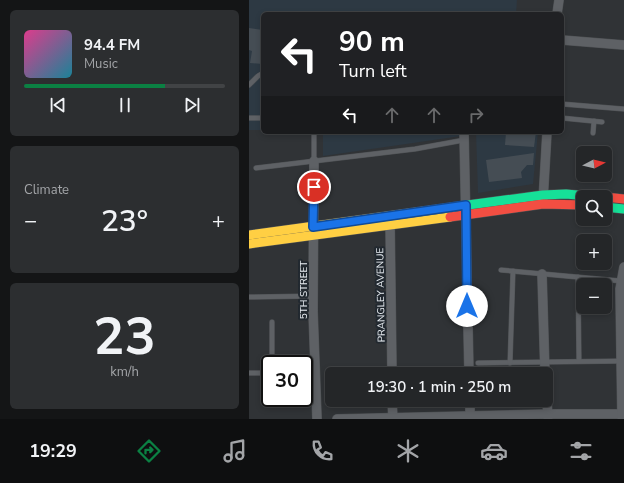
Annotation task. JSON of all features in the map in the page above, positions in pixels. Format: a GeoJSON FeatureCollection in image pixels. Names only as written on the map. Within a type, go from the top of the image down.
{"type":"FeatureCollection","features":[{"type":"Feature","properties":{"kind":"main road"},"geometry":{"type":"LineString","coordinates":[[249,235],[313,231],[543,199],[566,194],[576,195]]}},
{"type":"Feature","properties":{"kind":"main road"},"geometry":{"type":"LineString","coordinates":[[612,198],[624,199]]}},
{"type":"Feature","properties":{"kind":"main road"},"geometry":{"type":"LineString","coordinates":[[543,199],[576,205]]}},
{"type":"Feature","properties":{"kind":"main road"},"geometry":{"type":"LineString","coordinates":[[612,208],[624,209]]}},
{"type":"Feature","properties":{"kind":"main road"},"geometry":{"type":"LineString","coordinates":[[249,244],[313,231]]}},
{"type":"Feature","properties":{"kind":"street"},"geometry":{"type":"LineString","coordinates":[[557,12],[559,0]]}},
{"type":"Feature","properties":{"kind":"street"},"geometry":{"type":"LineString","coordinates":[[564,40],[624,45]]}},
{"type":"Feature","properties":{"kind":"street"},"geometry":{"type":"LineString","coordinates":[[543,199],[547,134]]}},
{"type":"Feature","properties":{"kind":"street"},"geometry":{"type":"LineString","coordinates":[[464,136],[469,367]]}},
{"type":"Feature","properties":{"kind":"street","name":"5TH STREET"},"geometry":{"type":"LineString","coordinates":[[314,161],[313,296],[317,419]]}},
{"type":"Feature","properties":{"kind":"street","name":"PRANGLEY AVENUE"},"geometry":{"type":"LineString","coordinates":[[390,221],[392,367]]}},
{"type":"Feature","properties":{"kind":"street"},"geometry":{"type":"LineString","coordinates":[[337,419],[623,416],[623,361],[620,289],[624,268]]}},
{"type":"Feature","properties":{"kind":"street"},"geometry":{"type":"LineString","coordinates":[[542,274],[545,367]]}},
{"type":"Feature","properties":{"kind":"street"},"geometry":{"type":"LineString","coordinates":[[392,407],[393,419]]}},
{"type":"Feature","properties":{"kind":"street"},"geometry":{"type":"LineString","coordinates":[[469,407],[470,418]]}},
{"type":"Feature","properties":{"kind":"lane"},"geometry":{"type":"LineString","coordinates":[[249,85],[261,74]]}},
{"type":"Feature","properties":{"kind":"lane"},"geometry":{"type":"LineString","coordinates":[[564,104],[624,109]]}},
{"type":"Feature","properties":{"kind":"lane"},"geometry":{"type":"LineString","coordinates":[[249,118],[261,118]]}},
{"type":"Feature","properties":{"kind":"lane"},"geometry":{"type":"LineString","coordinates":[[564,118],[602,122]]}},
{"type":"Feature","properties":{"kind":"lane"},"geometry":{"type":"LineString","coordinates":[[593,133],[594,121]]}},
{"type":"Feature","properties":{"kind":"lane"},"geometry":{"type":"LineString","coordinates":[[314,134],[314,161]]}},
{"type":"Feature","properties":{"kind":"lane"},"geometry":{"type":"LineString","coordinates":[[256,168],[415,149],[464,136]]}},
{"type":"Feature","properties":{"kind":"lane"},"geometry":{"type":"LineString","coordinates":[[501,270],[621,281]]}},
{"type":"Feature","properties":{"kind":"lane"},"geometry":{"type":"LineString","coordinates":[[510,363],[513,271]]}},
{"type":"Feature","properties":{"kind":"lane"},"geometry":{"type":"LineString","coordinates":[[578,277],[579,361]]}},
{"type":"Feature","properties":{"kind":"lane"},"geometry":{"type":"LineString","coordinates":[[249,297],[313,296]]}},
{"type":"Feature","properties":{"kind":"lane"},"geometry":{"type":"LineString","coordinates":[[272,322],[272,355]]}},
{"type":"Feature","properties":{"kind":"lane"},"geometry":{"type":"LineString","coordinates":[[479,363],[623,361]]}},
{"type":"Feature","properties":{"kind":"lane"},"geometry":{"type":"LineString","coordinates":[[249,373],[261,373]]}},
{"type":"Feature","properties":{"kind":"shaded area"},"geometry":{"type":"Polygon","coordinates":[[[249,0],[517,0],[516,12],[261,12],[261,130],[249,130],[249,0]]]}},
{"type":"Feature","properties":{"kind":"shaded area"},"geometry":{"type":"Polygon","coordinates":[[[323,134],[461,134],[461,136],[323,156],[323,134]]]}},
{"type":"Feature","properties":{"kind":"shaded area"},"geometry":{"type":"Polygon","coordinates":[[[476,134],[538,134],[533,184],[478,193],[476,134]]]}},
{"type":"Feature","properties":{"kind":"building"},"geometry":{"type":"Polygon","coordinates":[[[249,28],[261,30],[261,64],[250,63],[252,51],[249,50],[249,28]]]}},
{"type":"Feature","properties":{"kind":"building"},"geometry":{"type":"Polygon","coordinates":[[[506,134],[536,134],[534,147],[505,145],[506,134]]]}},
{"type":"Feature","properties":{"kind":"building"},"geometry":{"type":"Polygon","coordinates":[[[534,153],[533,165],[527,165],[521,172],[522,178],[489,182],[486,160],[534,153]]]}},
{"type":"Feature","properties":{"kind":"traffic: fast"},"geometry":{"type":"LineString","coordinates":[[453,207],[543,195],[576,195]]}},
{"type":"Feature","properties":{"kind":"traffic: fast"},"geometry":{"type":"LineString","coordinates":[[612,208],[624,209]]}},
{"type":"Feature","properties":{"kind":"traffic: slow"},"geometry":{"type":"LineString","coordinates":[[249,235],[453,207]]}},
{"type":"Feature","properties":{"kind":"traffic: slow"},"geometry":{"type":"LineString","coordinates":[[249,244],[450,217]]}},
{"type":"Feature","properties":{"kind":"traffic: jam"},"geometry":{"type":"LineString","coordinates":[[612,198],[624,199]]}},
{"type":"Feature","properties":{"kind":"traffic: jam"},"geometry":{"type":"LineString","coordinates":[[450,217],[543,204],[576,205]]}},
{"type":"Feature","properties":{"kind":"route"},"geometry":{"type":"LineString","coordinates":[[314,187],[313,227],[466,205],[467,306]]}}]}
